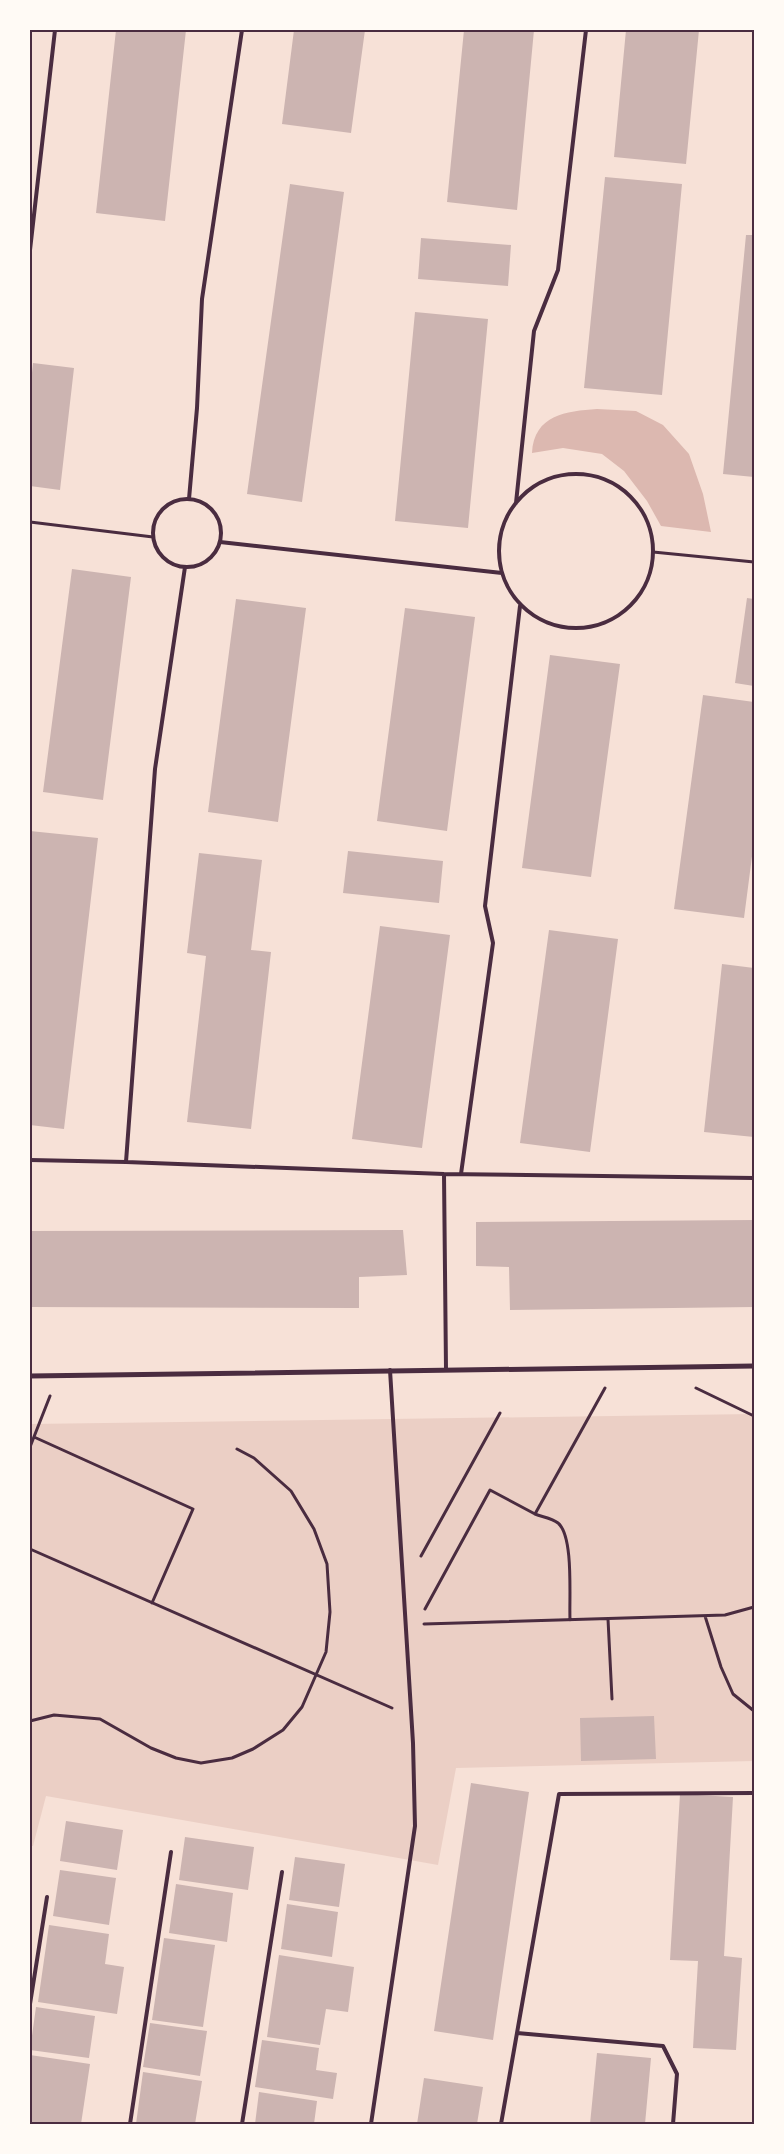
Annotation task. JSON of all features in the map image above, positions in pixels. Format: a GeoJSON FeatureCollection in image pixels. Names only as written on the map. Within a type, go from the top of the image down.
{"type":"FeatureCollection","features":[{"type":"Feature","properties":{"kind":"street"},"geometry":{"type":"LineString","coordinates":[[30,1376],[390,1369],[754,1366]]}},
{"type":"Feature","properties":{"kind":"lane"},"geometry":{"type":"LineString","coordinates":[[30,250],[54,30]]}},
{"type":"Feature","properties":{"kind":"lane"},"geometry":{"type":"LineString","coordinates":[[190,499],[197,408],[202,299],[242,30]]}},
{"type":"Feature","properties":{"kind":"lane"},"geometry":{"type":"LineString","coordinates":[[516,503],[534,331],[558,270],[586,30]]}},
{"type":"Feature","properties":{"kind":"lane"},"geometry":{"type":"LineString","coordinates":[[570,473],[595,476],[618,486],[637,504],[649,526],[654,552],[649,578],[636,601],[616,618],[592,627],[566,629],[541,621],[520,606],[506,585],[498,560],[499,535],[508,512],[524,492],[546,479],[570,473]]}},
{"type":"Feature","properties":{"kind":"lane"},"geometry":{"type":"LineString","coordinates":[[190,499],[201,502],[211,509],[221,530],[220,542],[215,553],[206,561],[196,566],[184,567],[173,564],[163,558],[156,548],[153,537],[154,525],[159,514],[167,506],[177,501],[190,499]]}},
{"type":"Feature","properties":{"kind":"lane"},"geometry":{"type":"LineString","coordinates":[[220,542],[502,572]]}},
{"type":"Feature","properties":{"kind":"lane"},"geometry":{"type":"LineString","coordinates":[[126,1162],[155,769],[184,567]]}},
{"type":"Feature","properties":{"kind":"lane"},"geometry":{"type":"LineString","coordinates":[[461,1174],[493,943],[485,906],[520,606]]}},
{"type":"Feature","properties":{"kind":"lane"},"geometry":{"type":"LineString","coordinates":[[30,1160],[444,1174],[754,1178]]}},
{"type":"Feature","properties":{"kind":"lane"},"geometry":{"type":"LineString","coordinates":[[444,1174],[446,1369]]}},
{"type":"Feature","properties":{"kind":"lane"},"geometry":{"type":"LineString","coordinates":[[372,2124],[415,1826],[411,1716],[390,1369]]}},
{"type":"Feature","properties":{"kind":"lane"},"geometry":{"type":"LineString","coordinates":[[501,2124],[560,1794],[754,1793]]}},
{"type":"Feature","properties":{"kind":"lane"},"geometry":{"type":"LineString","coordinates":[[130,2124],[171,1852]]}},
{"type":"Feature","properties":{"kind":"lane"},"geometry":{"type":"LineString","coordinates":[[242,2124],[282,1872]]}},
{"type":"Feature","properties":{"kind":"lane"},"geometry":{"type":"LineString","coordinates":[[30,2004],[47,1897]]}},
{"type":"Feature","properties":{"kind":"lane"},"geometry":{"type":"LineString","coordinates":[[517,2033],[664,2046],[677,2074],[673,2124]]}},
{"type":"Feature","properties":{"kind":"path"},"geometry":{"type":"LineString","coordinates":[[30,522],[153,537]]}},
{"type":"Feature","properties":{"kind":"path"},"geometry":{"type":"LineString","coordinates":[[654,552],[754,562]]}},
{"type":"Feature","properties":{"kind":"path"},"geometry":{"type":"LineString","coordinates":[[535,1514],[616,1367]]}},
{"type":"Feature","properties":{"kind":"path"},"geometry":{"type":"LineString","coordinates":[[30,1447],[58,1375]]}},
{"type":"Feature","properties":{"kind":"path"},"geometry":{"type":"LineString","coordinates":[[689,1384],[754,1416]]}},
{"type":"Feature","properties":{"kind":"path"},"geometry":{"type":"LineString","coordinates":[[420,1559],[500,1413]]}},
{"type":"Feature","properties":{"kind":"path"},"geometry":{"type":"LineString","coordinates":[[34,1437],[193,1509],[152,1603]]}},
{"type":"Feature","properties":{"kind":"path"},"geometry":{"type":"LineString","coordinates":[[30,1721],[54,1715],[100,1719],[151,1748],[176,1758],[200,1763],[232,1758],[253,1749],[283,1730],[302,1707],[326,1652],[330,1612],[327,1564],[314,1529],[291,1491],[254,1458],[237,1449]]}},
{"type":"Feature","properties":{"kind":"path"},"geometry":{"type":"LineString","coordinates":[[416,1625],[490,1490],[535,1514],[558,1522],[564,1531],[568,1544],[570,1620]]}},
{"type":"Feature","properties":{"kind":"path"},"geometry":{"type":"LineString","coordinates":[[30,1550],[411,1716]]}},
{"type":"Feature","properties":{"kind":"path"},"geometry":{"type":"LineString","coordinates":[[406,1625],[725,1615],[754,1607]]}},
{"type":"Feature","properties":{"kind":"path"},"geometry":{"type":"LineString","coordinates":[[705,1616],[721,1667],[733,1694],[754,1711]]}},
{"type":"Feature","properties":{"kind":"path"},"geometry":{"type":"LineString","coordinates":[[608,1619],[612,1699]]}},
{"type":"Feature","properties":{"kind":"shaded area"},"geometry":{"type":"Polygon","coordinates":[[[597,409],[636,411],[663,425],[689,454],[703,494],[711,532],[661,526],[647,501],[624,471],[602,454],[563,448],[532,453],[534,440],[545,423],[574,411],[597,409]]]}},
{"type":"Feature","properties":{"kind":"shaded area"},"geometry":{"type":"Polygon","coordinates":[[[754,1414],[754,1761],[456,1768],[438,1865],[46,1796],[33,1846],[30,1846],[30,1424],[754,1414]]]}},
{"type":"Feature","properties":{"kind":"building"},"geometry":{"type":"Polygon","coordinates":[[[116,30],[186,30],[165,221],[96,213],[116,30]]]}},
{"type":"Feature","properties":{"kind":"building"},"geometry":{"type":"Polygon","coordinates":[[[294,30],[365,30],[351,133],[282,124],[294,30]]]}},
{"type":"Feature","properties":{"kind":"building"},"geometry":{"type":"Polygon","coordinates":[[[464,30],[534,30],[517,210],[447,202],[464,30]]]}},
{"type":"Feature","properties":{"kind":"building"},"geometry":{"type":"Polygon","coordinates":[[[626,30],[699,30],[686,164],[614,157],[626,30]]]}},
{"type":"Feature","properties":{"kind":"building"},"geometry":{"type":"Polygon","coordinates":[[[605,177],[682,184],[662,395],[584,388],[605,177]]]}},
{"type":"Feature","properties":{"kind":"building"},"geometry":{"type":"Polygon","coordinates":[[[290,184],[344,192],[302,502],[247,494],[290,184]]]}},
{"type":"Feature","properties":{"kind":"building"},"geometry":{"type":"Polygon","coordinates":[[[746,235],[754,235],[754,477],[723,474],[746,235]]]}},
{"type":"Feature","properties":{"kind":"building"},"geometry":{"type":"Polygon","coordinates":[[[421,238],[511,245],[508,286],[418,279],[421,238]]]}},
{"type":"Feature","properties":{"kind":"building"},"geometry":{"type":"Polygon","coordinates":[[[415,312],[488,319],[468,528],[395,521],[415,312]]]}},
{"type":"Feature","properties":{"kind":"building"},"geometry":{"type":"Polygon","coordinates":[[[33,363],[74,368],[60,490],[30,486],[30,392],[33,363]]]}},
{"type":"Feature","properties":{"kind":"building"},"geometry":{"type":"Polygon","coordinates":[[[72,569],[131,577],[103,800],[43,792],[72,569]]]}},
{"type":"Feature","properties":{"kind":"building"},"geometry":{"type":"Polygon","coordinates":[[[747,598],[754,599],[754,686],[735,683],[747,598]]]}},
{"type":"Feature","properties":{"kind":"building"},"geometry":{"type":"Polygon","coordinates":[[[236,599],[306,608],[278,822],[208,812],[236,599]]]}},
{"type":"Feature","properties":{"kind":"building"},"geometry":{"type":"Polygon","coordinates":[[[405,608],[475,617],[447,831],[377,821],[405,608]]]}},
{"type":"Feature","properties":{"kind":"building"},"geometry":{"type":"Polygon","coordinates":[[[550,655],[620,664],[591,877],[522,868],[550,655]]]}},
{"type":"Feature","properties":{"kind":"building"},"geometry":{"type":"Polygon","coordinates":[[[703,695],[754,702],[754,841],[744,918],[674,909],[703,695]]]}},
{"type":"Feature","properties":{"kind":"building"},"geometry":{"type":"Polygon","coordinates":[[[30,831],[98,838],[64,1129],[30,1125],[30,831]]]}},
{"type":"Feature","properties":{"kind":"building"},"geometry":{"type":"Polygon","coordinates":[[[348,851],[443,861],[439,903],[343,893],[348,851]]]}},
{"type":"Feature","properties":{"kind":"building"},"geometry":{"type":"Polygon","coordinates":[[[199,853],[262,860],[251,950],[271,952],[251,1129],[187,1122],[206,956],[187,953],[199,853]]]}},
{"type":"Feature","properties":{"kind":"building"},"geometry":{"type":"Polygon","coordinates":[[[380,926],[450,935],[422,1148],[352,1139],[380,926]]]}},
{"type":"Feature","properties":{"kind":"building"},"geometry":{"type":"Polygon","coordinates":[[[549,930],[618,939],[590,1152],[520,1143],[549,930]]]}},
{"type":"Feature","properties":{"kind":"building"},"geometry":{"type":"Polygon","coordinates":[[[722,964],[754,968],[754,1137],[704,1132],[722,964]]]}},
{"type":"Feature","properties":{"kind":"building"},"geometry":{"type":"Polygon","coordinates":[[[754,1220],[754,1307],[510,1310],[509,1267],[476,1266],[476,1222],[754,1220]]]}},
{"type":"Feature","properties":{"kind":"building"},"geometry":{"type":"Polygon","coordinates":[[[403,1230],[407,1275],[359,1277],[359,1308],[30,1307],[30,1231],[403,1230]]]}},
{"type":"Feature","properties":{"kind":"building"},"geometry":{"type":"Polygon","coordinates":[[[654,1716],[656,1759],[581,1761],[580,1718],[654,1716]]]}},
{"type":"Feature","properties":{"kind":"building"},"geometry":{"type":"Polygon","coordinates":[[[471,1783],[529,1792],[493,2040],[434,2031],[471,1783]]]}},
{"type":"Feature","properties":{"kind":"building"},"geometry":{"type":"Polygon","coordinates":[[[680,1794],[733,1797],[724,1956],[742,1958],[736,2050],[693,2048],[698,1961],[670,1960],[680,1794]]]}},
{"type":"Feature","properties":{"kind":"building"},"geometry":{"type":"Polygon","coordinates":[[[66,1821],[123,1830],[117,1870],[60,1861],[66,1821]]]}},
{"type":"Feature","properties":{"kind":"building"},"geometry":{"type":"Polygon","coordinates":[[[185,1837],[254,1847],[248,1890],[179,1880],[185,1837]]]}},
{"type":"Feature","properties":{"kind":"building"},"geometry":{"type":"Polygon","coordinates":[[[295,1857],[345,1864],[339,1907],[289,1900],[295,1857]]]}},
{"type":"Feature","properties":{"kind":"building"},"geometry":{"type":"Polygon","coordinates":[[[60,1870],[116,1878],[109,1925],[53,1916],[60,1870]]]}},
{"type":"Feature","properties":{"kind":"building"},"geometry":{"type":"Polygon","coordinates":[[[176,1884],[233,1893],[227,1942],[169,1933],[176,1884]]]}},
{"type":"Feature","properties":{"kind":"building"},"geometry":{"type":"Polygon","coordinates":[[[287,1904],[338,1912],[332,1957],[281,1949],[287,1904]]]}},
{"type":"Feature","properties":{"kind":"building"},"geometry":{"type":"Polygon","coordinates":[[[49,1925],[109,1934],[105,1964],[124,1967],[117,2014],[38,2002],[49,1925]]]}},
{"type":"Feature","properties":{"kind":"building"},"geometry":{"type":"Polygon","coordinates":[[[164,1938],[215,1945],[203,2027],[152,2020],[164,1938]]]}},
{"type":"Feature","properties":{"kind":"building"},"geometry":{"type":"Polygon","coordinates":[[[279,1955],[354,1967],[348,2012],[326,2009],[320,2045],[267,2037],[279,1955]]]}},
{"type":"Feature","properties":{"kind":"building"},"geometry":{"type":"Polygon","coordinates":[[[36,2007],[95,2016],[89,2058],[30,2050],[36,2007]]]}},
{"type":"Feature","properties":{"kind":"building"},"geometry":{"type":"Polygon","coordinates":[[[150,2023],[207,2031],[200,2076],[143,2067],[150,2023]]]}},
{"type":"Feature","properties":{"kind":"building"},"geometry":{"type":"Polygon","coordinates":[[[262,2040],[319,2048],[316,2070],[337,2073],[333,2099],[255,2087],[262,2040]]]}},
{"type":"Feature","properties":{"kind":"building"},"geometry":{"type":"Polygon","coordinates":[[[597,2053],[651,2058],[645,2124],[590,2124],[597,2053]]]}},
{"type":"Feature","properties":{"kind":"building"},"geometry":{"type":"Polygon","coordinates":[[[30,2055],[90,2064],[81,2124],[30,2124],[30,2055]]]}},
{"type":"Feature","properties":{"kind":"building"},"geometry":{"type":"Polygon","coordinates":[[[143,2072],[202,2081],[195,2124],[136,2124],[143,2072]]]}},
{"type":"Feature","properties":{"kind":"building"},"geometry":{"type":"Polygon","coordinates":[[[424,2078],[483,2087],[477,2124],[417,2124],[424,2078]]]}},
{"type":"Feature","properties":{"kind":"building"},"geometry":{"type":"Polygon","coordinates":[[[259,2092],[317,2101],[314,2124],[255,2124],[259,2092]]]}}]}
